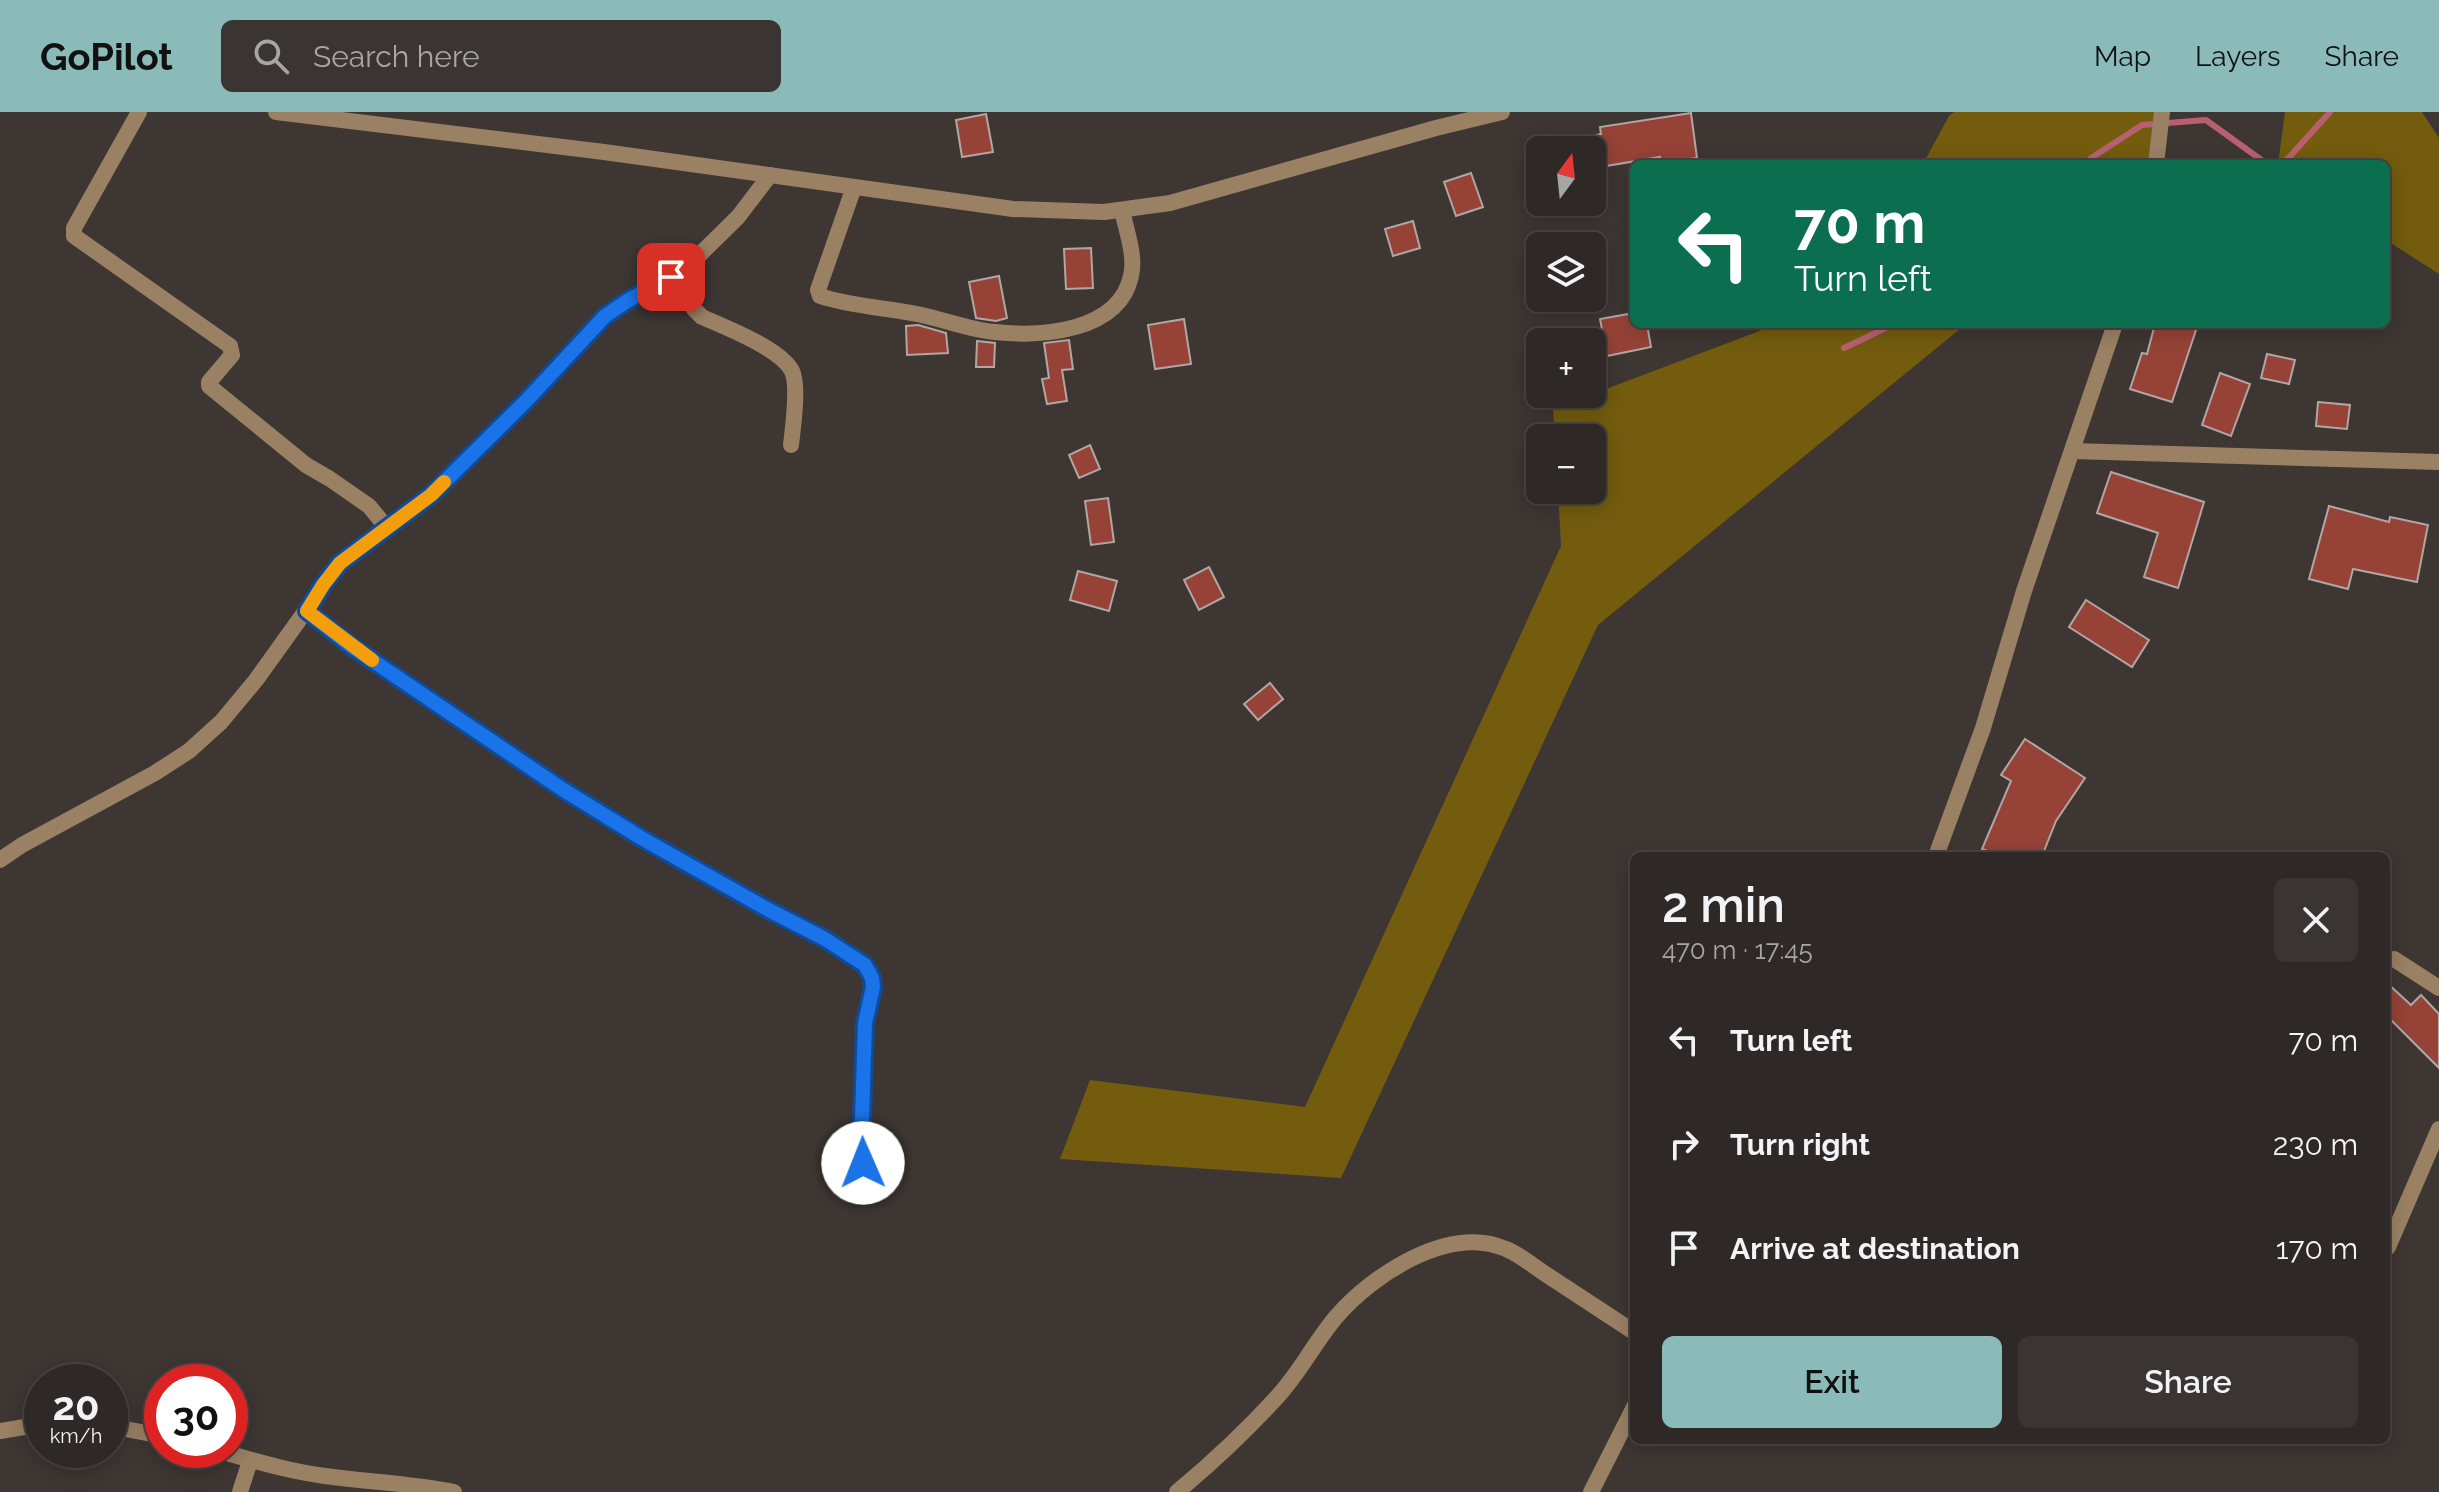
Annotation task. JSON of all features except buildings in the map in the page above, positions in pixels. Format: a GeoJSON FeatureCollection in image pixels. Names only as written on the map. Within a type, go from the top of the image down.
{"type":"FeatureCollection","features":[{"type":"Feature","properties":{"kind":"street"},"geometry":{"type":"LineString","coordinates":[[139,112],[74,228],[74,236],[230,346],[232,355],[209,386],[306,465],[369,506],[387,528]]}},
{"type":"Feature","properties":{"kind":"street"},"geometry":{"type":"LineString","coordinates":[[276,112],[421,128],[1013,209],[1074,212],[1122,210],[1170,203],[1502,112]]}},
{"type":"Feature","properties":{"kind":"street"},"geometry":{"type":"LineString","coordinates":[[2156,160],[2162,112]]}},
{"type":"Feature","properties":{"kind":"street"},"geometry":{"type":"LineString","coordinates":[[0,860],[189,751],[221,722],[256,680],[340,563],[431,495],[526,401],[605,316],[682,272],[738,217],[770,175]]}},
{"type":"Feature","properties":{"kind":"street"},"geometry":{"type":"LineString","coordinates":[[854,187],[818,290],[820,296],[996,332],[1045,331],[1077,326],[1110,311],[1120,301],[1131,276],[1132,262],[1122,210]]}},
{"type":"Feature","properties":{"kind":"street"},"geometry":{"type":"LineString","coordinates":[[682,272],[694,309],[702,317],[775,352],[793,372],[791,445]]}},
{"type":"Feature","properties":{"kind":"street"},"geometry":{"type":"LineString","coordinates":[[1937,852],[1983,728],[2024,591],[2114,328]]}},
{"type":"Feature","properties":{"kind":"street"},"geometry":{"type":"LineString","coordinates":[[2073,451],[2439,462]]}},
{"type":"Feature","properties":{"kind":"street"},"geometry":{"type":"LineString","coordinates":[[307,611],[351,646],[562,789],[643,839],[825,939],[865,965],[873,987],[865,1023],[861,1150],[867,1171],[876,1177],[892,1179]]}},
{"type":"Feature","properties":{"kind":"street"},"geometry":{"type":"LineString","coordinates":[[2394,959],[2439,988]]}},
{"type":"Feature","properties":{"kind":"street"},"geometry":{"type":"LineString","coordinates":[[2390,1242],[2439,1129]]}},
{"type":"Feature","properties":{"kind":"street"},"geometry":{"type":"LineString","coordinates":[[1177,1492],[1220,1454],[1280,1393],[1336,1316],[1394,1269],[1444,1246],[1479,1242],[1507,1249],[1630,1329]]}},
{"type":"Feature","properties":{"kind":"street"},"geometry":{"type":"LineString","coordinates":[[1591,1492],[1630,1415]]}},
{"type":"Feature","properties":{"kind":"street"},"geometry":{"type":"LineString","coordinates":[[0,1431],[24,1427]]}},
{"type":"Feature","properties":{"kind":"street"},"geometry":{"type":"LineString","coordinates":[[240,1492],[250,1461],[325,1476],[420,1485],[454,1492]]}},
{"type":"Feature","properties":{"kind":"street"},"geometry":{"type":"LineString","coordinates":[[398,1492],[420,1485]]}},
{"type":"Feature","properties":{"kind":"shaded area"},"geometry":{"type":"Polygon","coordinates":[[[1954,112],[2166,112],[2162,160],[1925,160],[1954,112]]]}},
{"type":"Feature","properties":{"kind":"shaded area"},"geometry":{"type":"Polygon","coordinates":[[[2285,112],[2422,112],[2439,138],[2439,274],[2390,243],[2390,160],[2279,160],[2285,112]]]}},
{"type":"Feature","properties":{"kind":"shaded area"},"geometry":{"type":"Polygon","coordinates":[[[1767,328],[1961,328],[1598,625],[1341,1178],[1060,1159],[1090,1080],[1305,1107],[1561,546],[1559,504],[1606,504],[1606,424],[1554,424],[1553,409],[1606,408],[1606,389],[1767,328]]]}},
{"type":"Feature","properties":{"kind":"waterway"},"geometry":{"type":"LineString","coordinates":[[2287,160],[2330,112]]}},
{"type":"Feature","properties":{"kind":"waterway"},"geometry":{"type":"LineString","coordinates":[[2090,160],[2142,125],[2206,120],[2261,160]]}},
{"type":"Feature","properties":{"kind":"waterway"},"geometry":{"type":"LineString","coordinates":[[1844,348],[1886,328]]}},
{"type":"Feature","properties":{"kind":"slow traffic"},"geometry":{"type":"LineString","coordinates":[[372,660],[307,611],[340,563],[444,482]]}},
{"type":"Feature","properties":{"kind":"route"},"geometry":{"type":"LineString","coordinates":[[671,277],[605,316],[526,401],[431,495],[340,563],[307,611],[351,646],[562,789],[643,839],[825,939],[865,965],[873,987],[865,1023],[863,1163]]}}]}
